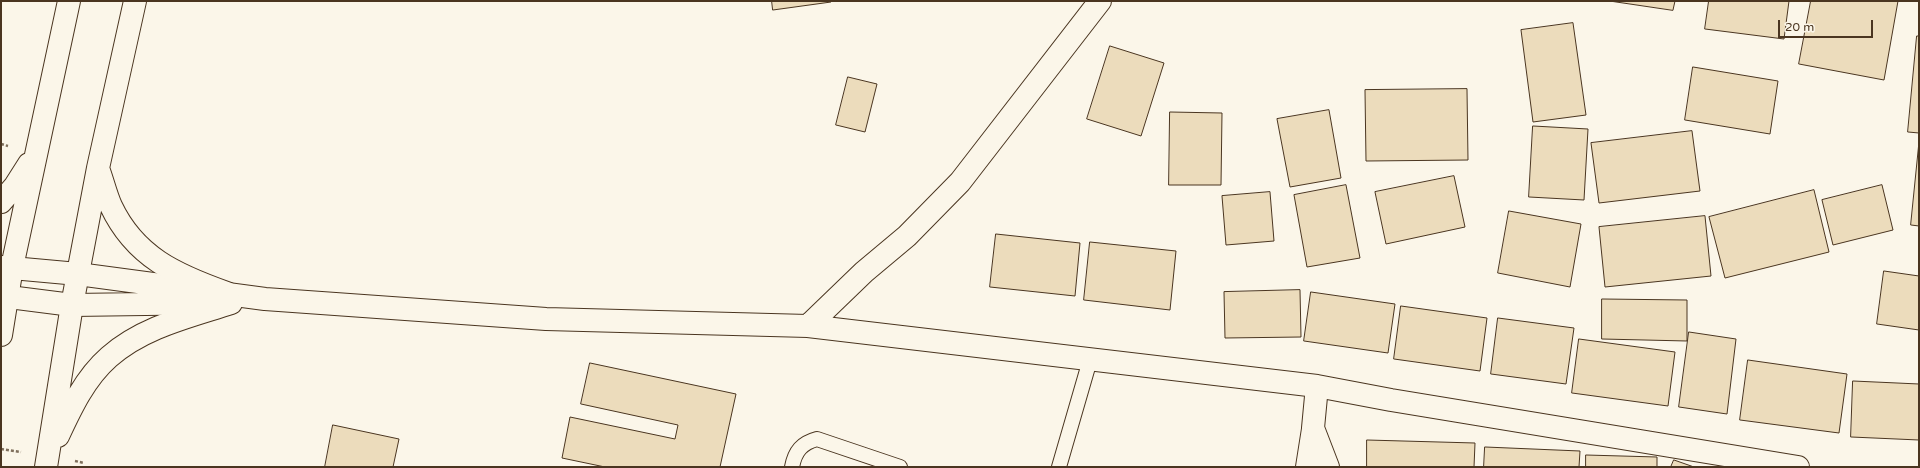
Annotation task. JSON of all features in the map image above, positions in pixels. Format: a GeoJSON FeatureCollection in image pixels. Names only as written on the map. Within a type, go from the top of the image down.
{"type":"FeatureCollection","features":[{"type":"Feature","properties":{"kind":"street"},"geometry":{"type":"LineString","coordinates":[[1,335],[6,267],[36,153],[69,1]]}},
{"type":"Feature","properties":{"kind":"street"},"geometry":{"type":"LineString","coordinates":[[47,462],[72,305],[98,168],[135,1]]}},
{"type":"Feature","properties":{"kind":"street"},"geometry":{"type":"LineString","coordinates":[[808,326],[864,272],[907,236],[960,182],[1100,1]]}},
{"type":"Feature","properties":{"kind":"street"},"geometry":{"type":"LineString","coordinates":[[1,202],[15,186],[36,153]]}},
{"type":"Feature","properties":{"kind":"street"},"geometry":{"type":"LineString","coordinates":[[98,168],[110,204],[124,229],[139,246],[166,267],[229,298]]}},
{"type":"Feature","properties":{"kind":"street"},"geometry":{"type":"LineString","coordinates":[[6,267],[78,274],[229,298]]}},
{"type":"Feature","properties":{"kind":"street"},"geometry":{"type":"LineString","coordinates":[[4,297],[72,305],[229,298],[265,299],[546,319],[808,326],[1317,386],[1391,400],[1798,467]]}},
{"type":"Feature","properties":{"kind":"street"},"geometry":{"type":"LineString","coordinates":[[47,462],[74,402],[91,376],[109,357],[139,337],[160,326],[229,298]]}},
{"type":"Feature","properties":{"kind":"street"},"geometry":{"type":"LineString","coordinates":[[1307,467],[1317,386]]}},
{"type":"Feature","properties":{"kind":"street"},"geometry":{"type":"LineString","coordinates":[[1313,428],[1328,467]]}},
{"type":"Feature","properties":{"kind":"lane"},"geometry":{"type":"LineString","coordinates":[[1059,467],[1090,360]]}},
{"type":"Feature","properties":{"kind":"lane"},"geometry":{"type":"LineString","coordinates":[[792,467],[799,447],[817,439],[900,467]]}},
{"type":"Feature","properties":{"kind":"path"},"geometry":{"type":"LineString","coordinates":[[1,144],[36,153]]}},
{"type":"Feature","properties":{"kind":"building"},"geometry":{"type":"Polygon","coordinates":[[[772,1],[830,1],[831,2],[773,10],[772,1]]]}},
{"type":"Feature","properties":{"kind":"building"},"geometry":{"type":"Polygon","coordinates":[[[1610,1],[1675,1],[1673,10],[1610,1]]]}},
{"type":"Feature","properties":{"kind":"building"},"geometry":{"type":"Polygon","coordinates":[[[1709,1],[1789,1],[1784,39],[1705,29],[1709,1]]]}},
{"type":"Feature","properties":{"kind":"building"},"geometry":{"type":"Polygon","coordinates":[[[1811,1],[1898,1],[1884,80],[1799,64],[1811,1]]]}},
{"type":"Feature","properties":{"kind":"building"},"geometry":{"type":"Polygon","coordinates":[[[1573,23],[1586,115],[1533,122],[1521,30],[1573,23]]]}},
{"type":"Feature","properties":{"kind":"building"},"geometry":{"type":"Polygon","coordinates":[[[1917,36],[1919,36],[1919,133],[1908,132],[1917,36]]]}},
{"type":"Feature","properties":{"kind":"building"},"geometry":{"type":"Polygon","coordinates":[[[1110,46],[1164,63],[1141,136],[1087,119],[1110,46]]]}},
{"type":"Feature","properties":{"kind":"building"},"geometry":{"type":"Polygon","coordinates":[[[1693,67],[1778,81],[1770,134],[1685,120],[1693,67]]]}},
{"type":"Feature","properties":{"kind":"building"},"geometry":{"type":"Polygon","coordinates":[[[848,77],[877,84],[865,132],[836,125],[848,77]]]}},
{"type":"Feature","properties":{"kind":"building"},"geometry":{"type":"Polygon","coordinates":[[[1467,89],[1468,160],[1366,161],[1365,90],[1467,89]]]}},
{"type":"Feature","properties":{"kind":"building"},"geometry":{"type":"Polygon","coordinates":[[[1329,110],[1341,178],[1290,187],[1277,119],[1329,110]]]}},
{"type":"Feature","properties":{"kind":"building"},"geometry":{"type":"Polygon","coordinates":[[[1170,112],[1222,113],[1221,185],[1169,185],[1170,112]]]}},
{"type":"Feature","properties":{"kind":"building"},"geometry":{"type":"Polygon","coordinates":[[[1533,126],[1588,129],[1584,200],[1529,197],[1533,126]]]}},
{"type":"Feature","properties":{"kind":"building"},"geometry":{"type":"Polygon","coordinates":[[[1692,131],[1700,191],[1599,203],[1591,143],[1692,131]]]}},
{"type":"Feature","properties":{"kind":"building"},"geometry":{"type":"Polygon","coordinates":[[[1919,142],[1919,226],[1911,225],[1919,142]]]}},
{"type":"Feature","properties":{"kind":"building"},"geometry":{"type":"Polygon","coordinates":[[[1454,176],[1465,227],[1386,244],[1375,192],[1454,176]]]}},
{"type":"Feature","properties":{"kind":"building"},"geometry":{"type":"Polygon","coordinates":[[[1346,185],[1360,258],[1307,267],[1294,195],[1346,185]]]}},
{"type":"Feature","properties":{"kind":"building"},"geometry":{"type":"Polygon","coordinates":[[[1882,185],[1893,230],[1833,245],[1822,200],[1882,185]]]}},
{"type":"Feature","properties":{"kind":"building"},"geometry":{"type":"Polygon","coordinates":[[[1814,190],[1829,252],[1725,278],[1709,217],[1814,190]]]}},
{"type":"Feature","properties":{"kind":"building"},"geometry":{"type":"Polygon","coordinates":[[[1270,192],[1274,241],[1226,245],[1222,196],[1270,192]]]}},
{"type":"Feature","properties":{"kind":"building"},"geometry":{"type":"Polygon","coordinates":[[[1509,211],[1581,224],[1570,287],[1498,273],[1509,211]]]}},
{"type":"Feature","properties":{"kind":"building"},"geometry":{"type":"Polygon","coordinates":[[[1705,216],[1711,276],[1605,287],[1599,227],[1705,216]]]}},
{"type":"Feature","properties":{"kind":"building"},"geometry":{"type":"Polygon","coordinates":[[[996,234],[1080,243],[1075,296],[990,287],[996,234]]]}},
{"type":"Feature","properties":{"kind":"building"},"geometry":{"type":"Polygon","coordinates":[[[1090,242],[1176,251],[1170,310],[1084,300],[1090,242]]]}},
{"type":"Feature","properties":{"kind":"building"},"geometry":{"type":"Polygon","coordinates":[[[1884,271],[1919,276],[1919,330],[1877,324],[1884,271]]]}},
{"type":"Feature","properties":{"kind":"building"},"geometry":{"type":"Polygon","coordinates":[[[1300,290],[1301,337],[1225,338],[1224,292],[1300,290]]]}},
{"type":"Feature","properties":{"kind":"building"},"geometry":{"type":"Polygon","coordinates":[[[1311,292],[1395,304],[1388,353],[1304,341],[1311,292]]]}},
{"type":"Feature","properties":{"kind":"building"},"geometry":{"type":"Polygon","coordinates":[[[1602,299],[1687,300],[1687,341],[1602,339],[1602,299]]]}},
{"type":"Feature","properties":{"kind":"building"},"geometry":{"type":"Polygon","coordinates":[[[1401,306],[1487,318],[1480,371],[1394,359],[1401,306]]]}},
{"type":"Feature","properties":{"kind":"building"},"geometry":{"type":"Polygon","coordinates":[[[1498,318],[1574,328],[1566,384],[1491,374],[1498,318]]]}},
{"type":"Feature","properties":{"kind":"building"},"geometry":{"type":"Polygon","coordinates":[[[1689,332],[1736,339],[1727,414],[1679,407],[1689,332]]]}},
{"type":"Feature","properties":{"kind":"building"},"geometry":{"type":"Polygon","coordinates":[[[1579,339],[1675,352],[1668,406],[1572,393],[1579,339]]]}},
{"type":"Feature","properties":{"kind":"building"},"geometry":{"type":"Polygon","coordinates":[[[1748,360],[1847,374],[1839,433],[1740,420],[1748,360]]]}},
{"type":"Feature","properties":{"kind":"building"},"geometry":{"type":"Polygon","coordinates":[[[590,363],[736,394],[720,467],[605,467],[562,458],[570,417],[675,439],[678,425],[581,404],[590,363]]]}},
{"type":"Feature","properties":{"kind":"building"},"geometry":{"type":"Polygon","coordinates":[[[1853,381],[1919,384],[1919,440],[1851,437],[1853,381]]]}},
{"type":"Feature","properties":{"kind":"building"},"geometry":{"type":"Polygon","coordinates":[[[333,425],[399,439],[393,467],[325,467],[333,425]]]}},
{"type":"Feature","properties":{"kind":"building"},"geometry":{"type":"Polygon","coordinates":[[[1367,440],[1475,443],[1474,467],[1367,467],[1367,440]]]}},
{"type":"Feature","properties":{"kind":"building"},"geometry":{"type":"Polygon","coordinates":[[[1485,447],[1580,451],[1579,467],[1484,467],[1485,447]]]}},
{"type":"Feature","properties":{"kind":"building"},"geometry":{"type":"Polygon","coordinates":[[[1586,455],[1657,457],[1657,467],[1586,467],[1586,455]]]}},
{"type":"Feature","properties":{"kind":"building"},"geometry":{"type":"Polygon","coordinates":[[[1674,460],[1694,467],[1671,467],[1674,460]]]}}]}
